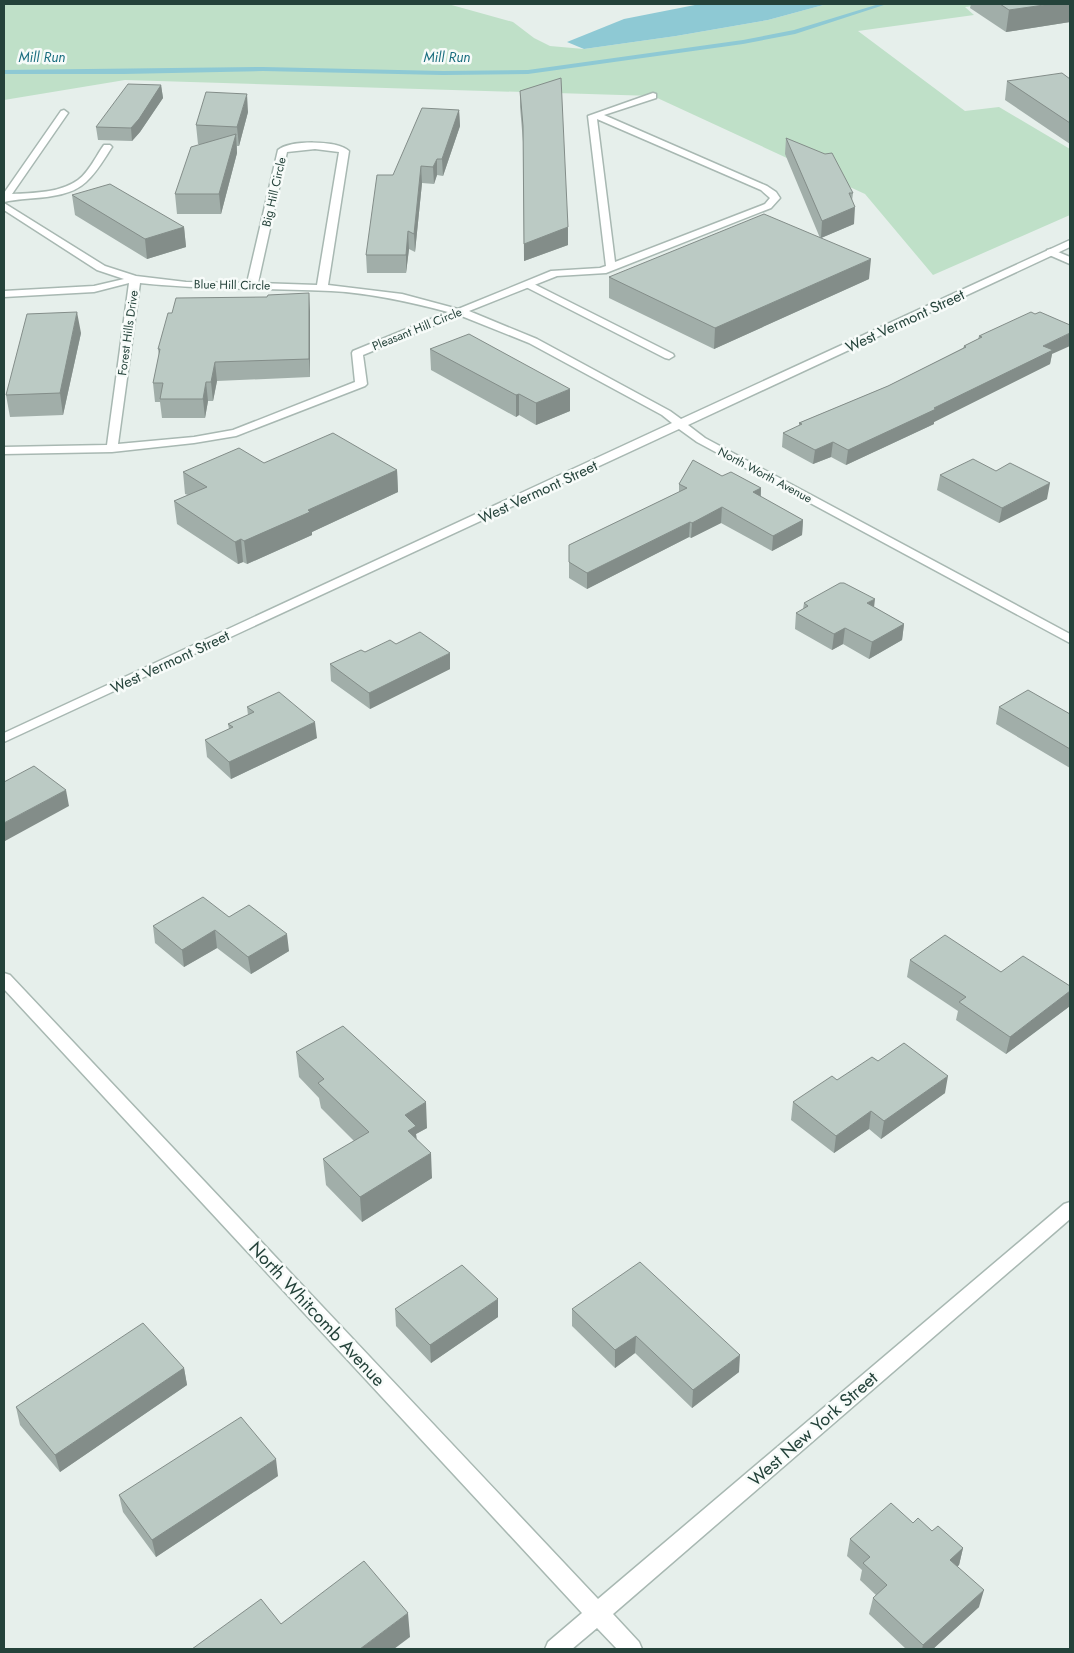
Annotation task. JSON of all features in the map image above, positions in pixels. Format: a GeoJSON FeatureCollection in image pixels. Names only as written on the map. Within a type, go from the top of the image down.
{"type":"FeatureCollection","features":[{"type":"Feature","properties":{"kind":"street"},"geometry":{"type":"LineString","coordinates":[[611,267],[592,116],[653,96]]}},
{"type":"Feature","properties":{"kind":"street"},"geometry":{"type":"LineString","coordinates":[[4,198],[64,113]]}},
{"type":"Feature","properties":{"kind":"street","name":"Pleasant Hill Circle"},"geometry":{"type":"LineString","coordinates":[[112,448],[194,440],[236,433],[360,384],[357,353],[555,273],[602,271],[768,206],[775,198],[768,190],[596,115]]}},
{"type":"Feature","properties":{"kind":"street"},"geometry":{"type":"LineString","coordinates":[[4,198],[39,195],[61,190],[81,182],[107,147]]}},
{"type":"Feature","properties":{"kind":"street","name":"Big Hill Circle"},"geometry":{"type":"LineString","coordinates":[[252,285],[283,150],[292,147],[335,147],[344,151],[322,288]]}},
{"type":"Feature","properties":{"kind":"street","name":"Forest Hills Drive"},"geometry":{"type":"LineString","coordinates":[[4,206],[104,270],[135,279],[112,448]]}},
{"type":"Feature","properties":{"kind":"street","name":"West Vermont Street"},"geometry":{"type":"LineString","coordinates":[[4,738],[1070,243]]}},
{"type":"Feature","properties":{"kind":"street"},"geometry":{"type":"LineString","coordinates":[[1050,252],[1070,261]]}},
{"type":"Feature","properties":{"kind":"street","name":"Blue Hill Circle"},"geometry":{"type":"LineString","coordinates":[[4,294],[94,289],[135,279],[186,285],[322,288],[402,296],[460,312]]}},
{"type":"Feature","properties":{"kind":"street"},"geometry":{"type":"LineString","coordinates":[[528,284],[669,356]]}},
{"type":"Feature","properties":{"kind":"street","name":"North Worth Avenue"},"geometry":{"type":"LineString","coordinates":[[460,312],[496,324],[533,341],[666,413],[701,440],[1070,640]]}},
{"type":"Feature","properties":{"kind":"street"},"geometry":{"type":"LineString","coordinates":[[4,451],[112,448]]}},
{"type":"Feature","properties":{"kind":"street","name":"North Whitcomb Avenue"},"geometry":{"type":"LineString","coordinates":[[4,979],[631,1649]]}},
{"type":"Feature","properties":{"kind":"street","name":"West New York Street"},"geometry":{"type":"LineString","coordinates":[[556,1649],[1070,1209]]}},
{"type":"Feature","properties":{"kind":"green space"},"geometry":{"type":"Polygon","coordinates":[[[4,4],[448,4],[513,22],[534,38],[550,46],[584,49],[768,20],[827,4],[990,4],[965,7],[974,15],[858,31],[965,111],[999,107],[1070,149],[1070,215],[933,275],[865,194],[653,96],[125,80],[4,100],[4,4]]]}},
{"type":"Feature","properties":{"kind":"water"},"geometry":{"type":"Polygon","coordinates":[[[700,4],[827,4],[768,20],[676,36],[584,49],[567,42],[624,19],[700,4]]]}},
{"type":"Feature","properties":{"kind":"building"},"geometry":{"type":"Polygon","coordinates":[[[1000,4],[1051,4],[1009,10],[1000,4]]]}},
{"type":"Feature","properties":{"kind":"building"},"geometry":{"type":"Polygon","coordinates":[[[1062,73],[1070,79],[1070,123],[1007,81],[1062,73]]]}},
{"type":"Feature","properties":{"kind":"building"},"geometry":{"type":"Polygon","coordinates":[[[561,78],[568,227],[524,244],[523,126],[520,91],[561,78]]]}},
{"type":"Feature","properties":{"kind":"building"},"geometry":{"type":"Polygon","coordinates":[[[128,84],[161,85],[131,128],[96,127],[128,84]]]}},
{"type":"Feature","properties":{"kind":"building"},"geometry":{"type":"Polygon","coordinates":[[[206,92],[247,94],[237,127],[196,125],[206,92]]]}},
{"type":"Feature","properties":{"kind":"building"},"geometry":{"type":"Polygon","coordinates":[[[422,108],[459,110],[442,159],[437,159],[433,167],[421,166],[414,234],[408,231],[406,255],[366,255],[377,175],[393,175],[422,108]]]}},
{"type":"Feature","properties":{"kind":"building"},"geometry":{"type":"Polygon","coordinates":[[[236,134],[219,194],[175,194],[191,147],[236,134]]]}},
{"type":"Feature","properties":{"kind":"building"},"geometry":{"type":"Polygon","coordinates":[[[786,138],[825,154],[832,153],[853,193],[849,193],[855,207],[822,221],[786,138]]]}},
{"type":"Feature","properties":{"kind":"building"},"geometry":{"type":"Polygon","coordinates":[[[110,184],[184,227],[145,239],[72,195],[110,184]]]}},
{"type":"Feature","properties":{"kind":"building"},"geometry":{"type":"Polygon","coordinates":[[[764,214],[871,259],[715,328],[609,277],[764,214]]]}},
{"type":"Feature","properties":{"kind":"building"},"geometry":{"type":"Polygon","coordinates":[[[309,293],[309,359],[215,362],[211,382],[206,382],[203,399],[160,399],[163,383],[153,383],[160,349],[158,349],[168,313],[172,313],[176,298],[267,297],[268,295],[309,293]]]}},
{"type":"Feature","properties":{"kind":"building"},"geometry":{"type":"Polygon","coordinates":[[[77,312],[60,393],[6,395],[27,314],[77,312]]]}},
{"type":"Feature","properties":{"kind":"building"},"geometry":{"type":"Polygon","coordinates":[[[1031,312],[1035,314],[1040,312],[1070,325],[1070,333],[1043,346],[1053,350],[934,408],[936,409],[848,450],[833,442],[815,450],[783,433],[802,424],[799,423],[888,386],[966,347],[964,346],[982,337],[979,336],[1031,312]]]}},
{"type":"Feature","properties":{"kind":"building"},"geometry":{"type":"Polygon","coordinates":[[[469,334],[570,389],[536,403],[519,394],[516,395],[430,349],[469,334]]]}},
{"type":"Feature","properties":{"kind":"building"},"geometry":{"type":"Polygon","coordinates":[[[333,433],[397,470],[244,541],[241,539],[235,542],[174,501],[207,487],[183,472],[239,448],[264,463],[333,433]]]}},
{"type":"Feature","properties":{"kind":"building"},"geometry":{"type":"Polygon","coordinates":[[[973,459],[996,471],[1010,463],[1050,483],[1002,508],[940,475],[973,459]]]}},
{"type":"Feature","properties":{"kind":"building"},"geometry":{"type":"Polygon","coordinates":[[[693,460],[722,476],[731,472],[761,488],[753,492],[803,520],[773,536],[722,507],[587,573],[569,562],[569,545],[687,488],[679,484],[693,460]]]}},
{"type":"Feature","properties":{"kind":"building"},"geometry":{"type":"Polygon","coordinates":[[[840,583],[844,583],[875,599],[867,603],[904,624],[872,642],[845,628],[834,634],[796,613],[808,606],[804,603],[840,583]]]}},
{"type":"Feature","properties":{"kind":"building"},"geometry":{"type":"Polygon","coordinates":[[[420,632],[450,653],[369,693],[330,664],[361,650],[365,652],[390,640],[396,644],[420,632]]]}},
{"type":"Feature","properties":{"kind":"building"},"geometry":{"type":"Polygon","coordinates":[[[1028,690],[1070,714],[1070,749],[999,707],[1028,690]]]}},
{"type":"Feature","properties":{"kind":"building"},"geometry":{"type":"Polygon","coordinates":[[[279,692],[315,722],[229,762],[205,740],[233,727],[228,724],[254,712],[247,707],[279,692]]]}},
{"type":"Feature","properties":{"kind":"building"},"geometry":{"type":"Polygon","coordinates":[[[34,766],[66,790],[4,823],[4,782],[34,766]]]}},
{"type":"Feature","properties":{"kind":"building"},"geometry":{"type":"Polygon","coordinates":[[[203,897],[229,917],[249,905],[287,934],[248,957],[215,930],[182,950],[153,926],[203,897]]]}},
{"type":"Feature","properties":{"kind":"building"},"geometry":{"type":"Polygon","coordinates":[[[945,935],[1001,972],[1023,956],[1070,986],[1070,991],[1010,1037],[959,1002],[966,997],[910,960],[945,935]]]}},
{"type":"Feature","properties":{"kind":"building"},"geometry":{"type":"Polygon","coordinates":[[[343,1026],[426,1102],[405,1115],[416,1126],[408,1131],[431,1153],[360,1197],[323,1159],[369,1132],[318,1083],[324,1079],[296,1052],[343,1026]]]}},
{"type":"Feature","properties":{"kind":"building"},"geometry":{"type":"Polygon","coordinates":[[[904,1043],[948,1076],[884,1121],[871,1111],[836,1136],[793,1102],[832,1076],[837,1080],[872,1057],[878,1061],[904,1043]]]}},
{"type":"Feature","properties":{"kind":"building"},"geometry":{"type":"Polygon","coordinates":[[[640,1262],[740,1355],[693,1390],[636,1336],[615,1350],[572,1309],[640,1262]]]}},
{"type":"Feature","properties":{"kind":"building"},"geometry":{"type":"Polygon","coordinates":[[[462,1265],[498,1299],[430,1345],[395,1309],[462,1265]]]}},
{"type":"Feature","properties":{"kind":"building"},"geometry":{"type":"Polygon","coordinates":[[[143,1323],[184,1368],[55,1455],[16,1407],[143,1323]]]}},
{"type":"Feature","properties":{"kind":"building"},"geometry":{"type":"Polygon","coordinates":[[[241,1417],[276,1459],[152,1540],[119,1495],[241,1417]]]}},
{"type":"Feature","properties":{"kind":"building"},"geometry":{"type":"Polygon","coordinates":[[[891,1503],[913,1523],[918,1518],[932,1531],[938,1526],[963,1548],[950,1560],[984,1590],[923,1645],[873,1598],[887,1585],[863,1563],[870,1557],[850,1539],[891,1503]]]}},
{"type":"Feature","properties":{"kind":"building"},"geometry":{"type":"Polygon","coordinates":[[[364,1561],[408,1613],[360,1649],[192,1649],[261,1599],[281,1624],[364,1561]]]}},
{"type":"Feature","properties":{"kind":"waterway","name":"Mill Run"},"geometry":{"type":"LineString","coordinates":[[4,72],[263,69],[443,73],[528,72],[743,42],[795,32],[884,4]]}}]}
